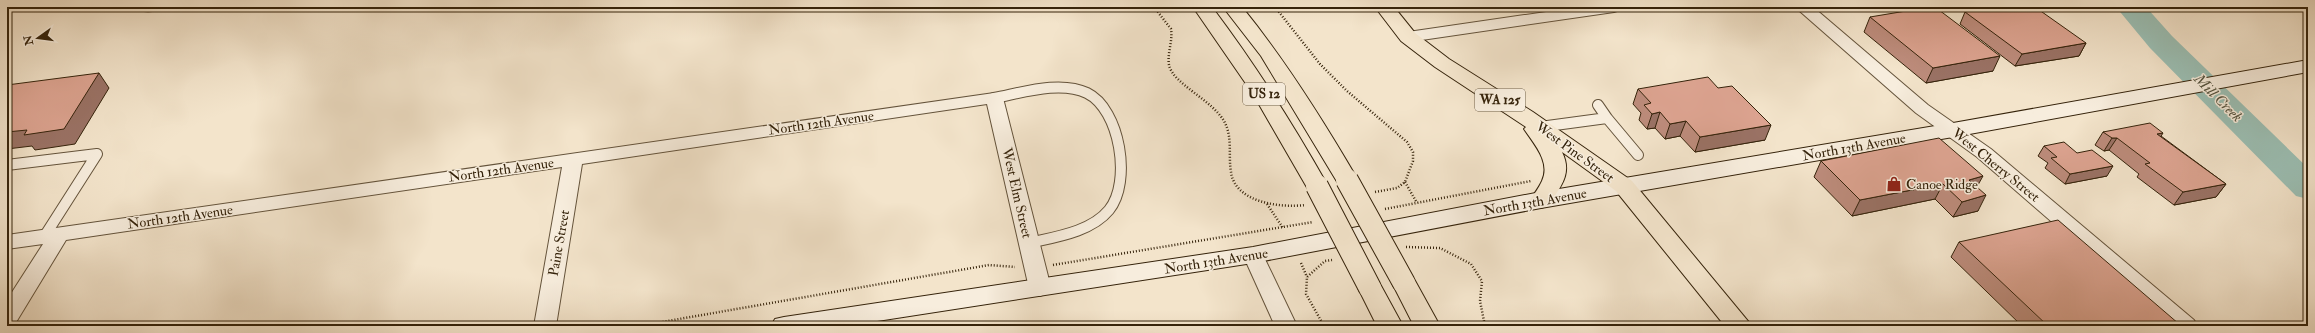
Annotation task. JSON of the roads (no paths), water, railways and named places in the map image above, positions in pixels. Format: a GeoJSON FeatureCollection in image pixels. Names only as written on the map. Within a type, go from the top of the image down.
{"type":"FeatureCollection","features":[{"type":"Feature","properties":{"kind":"main road","name":"US 12"},"geometry":{"type":"LineString","coordinates":[[1202,7],[1246,65],[1285,128],[1390,326]]}},
{"type":"Feature","properties":{"kind":"main road","name":"US 12"},"geometry":{"type":"LineString","coordinates":[[1232,7],[1269,53],[1314,123],[1427,326]]}},
{"type":"Feature","properties":{"kind":"main road","name":"West Pine Street"},"geometry":{"type":"LineString","coordinates":[[1384,7],[1408,37],[1442,63],[1533,122],[1624,186],[1739,326]]}},
{"type":"Feature","properties":{"kind":"main road","name":"WA 125"},"geometry":{"type":"LineString","coordinates":[[1533,122],[1550,150],[1556,164],[1556,175],[1541,200]]}},
{"type":"Feature","properties":{"kind":"street"},"geometry":{"type":"LineString","coordinates":[[1408,37],[1614,7]]}},
{"type":"Feature","properties":{"kind":"street","name":"West Cherry Street"},"geometry":{"type":"LineString","coordinates":[[1804,7],[1922,109],[1984,153],[2186,326]]}},
{"type":"Feature","properties":{"kind":"street","name":"North 13th Avenue"},"geometry":{"type":"LineString","coordinates":[[784,326],[835,322],[1037,278],[1254,255],[1541,200],[1953,130],[2308,66]]}},
{"type":"Feature","properties":{"kind":"street","name":"North 12th Avenue"},"geometry":{"type":"LineString","coordinates":[[7,242],[994,98]]}},
{"type":"Feature","properties":{"kind":"street","name":"West Elm Street"},"geometry":{"type":"LineString","coordinates":[[994,98],[1037,278]]}},
{"type":"Feature","properties":{"kind":"street","name":"Paine Street"},"geometry":{"type":"LineString","coordinates":[[545,326],[573,159]]}},
{"type":"Feature","properties":{"kind":"street"},"geometry":{"type":"LineString","coordinates":[[7,318],[51,236]]}},
{"type":"Feature","properties":{"kind":"street"},"geometry":{"type":"LineString","coordinates":[[1254,255],[1286,326]]}},
{"type":"Feature","properties":{"kind":"lane"},"geometry":{"type":"LineString","coordinates":[[994,98],[1070,88],[1088,93],[1102,105],[1115,130],[1121,161],[1120,186],[1110,209],[1093,223],[1060,235],[1029,243]]}},
{"type":"Feature","properties":{"kind":"lane"},"geometry":{"type":"LineString","coordinates":[[1598,105],[1638,155]]}},
{"type":"Feature","properties":{"kind":"lane"},"geometry":{"type":"LineString","coordinates":[[1533,122],[1607,118]]}},
{"type":"Feature","properties":{"kind":"lane"},"geometry":{"type":"LineString","coordinates":[[7,165],[97,154],[51,236]]}},
{"type":"Feature","properties":{"kind":"waterway","name":"Mill Creek"},"geometry":{"type":"LineString","coordinates":[[2130,7],[2161,42],[2308,188]]}},
{"type":"Feature","properties":{"kind":"railway"},"geometry":{"type":"LineString","coordinates":[[101,7],[148,10],[200,7]]}},
{"type":"Feature","properties":{"kind":"place","name":"Canoe Ridge"},"geometry":{"type":"Point","coordinates":[1894,184]}}]}
